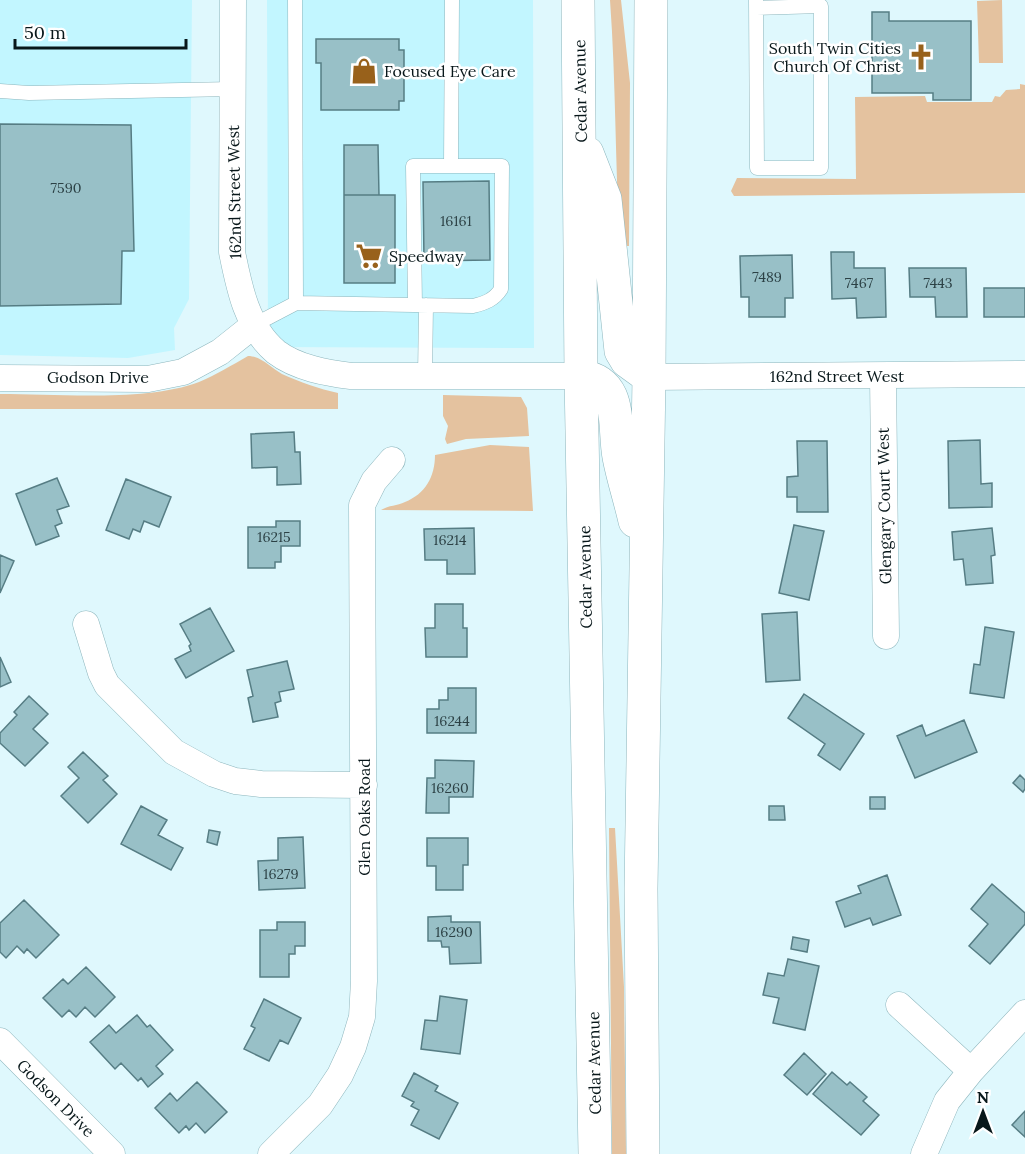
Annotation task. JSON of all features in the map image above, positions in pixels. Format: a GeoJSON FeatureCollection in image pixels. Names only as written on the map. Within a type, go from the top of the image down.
{"type":"FeatureCollection","features":[{"type":"Feature","properties":{"kind":"main road","name":"Cedar Avenue"},"geometry":{"type":"LineString","coordinates":[[578,0],[581,376],[595,1154]]}},
{"type":"Feature","properties":{"kind":"main road"},"geometry":{"type":"LineString","coordinates":[[643,1154],[641,889],[649,377],[651,0]]}},
{"type":"Feature","properties":{"kind":"main road"},"geometry":{"type":"LineString","coordinates":[[580,138],[605,199],[621,351],[627,361],[649,377]]}},
{"type":"Feature","properties":{"kind":"main road"},"geometry":{"type":"LineString","coordinates":[[581,376],[594,378],[610,395],[615,406],[619,456],[646,563]]}},
{"type":"Feature","properties":{"kind":"street","name":"162nd Street West"},"geometry":{"type":"LineString","coordinates":[[233,0],[232,252],[240,291],[254,325],[276,352],[322,372],[351,376],[581,376]]}},
{"type":"Feature","properties":{"kind":"street","name":"Godson Drive"},"geometry":{"type":"LineString","coordinates":[[0,378],[148,379],[183,372],[220,352],[254,325]]}},
{"type":"Feature","properties":{"kind":"street","name":"162nd Street West"},"geometry":{"type":"LineString","coordinates":[[649,377],[1025,374]]}},
{"type":"Feature","properties":{"kind":"street","name":"Glengary Court West"},"geometry":{"type":"LineString","coordinates":[[883,376],[886,636]]}},
{"type":"Feature","properties":{"kind":"street","name":"Glen Oaks Road"},"geometry":{"type":"LineString","coordinates":[[271,1154],[320,1105],[340,1075],[353,1047],[362,1017],[364,785],[362,505],[374,481],[392,460]]}},
{"type":"Feature","properties":{"kind":"street"},"geometry":{"type":"LineString","coordinates":[[86,624],[107,686],[174,752],[214,774],[235,781],[261,784],[364,785]]}},
{"type":"Feature","properties":{"kind":"street"},"geometry":{"type":"LineString","coordinates":[[899,1005],[971,1071]]}},
{"type":"Feature","properties":{"kind":"street"},"geometry":{"type":"LineString","coordinates":[[924,1154],[947,1101],[971,1071],[1025,1013]]}},
{"type":"Feature","properties":{"kind":"street","name":"Godson Drive"},"geometry":{"type":"LineString","coordinates":[[0,1041],[112,1154]]}},
{"type":"Feature","properties":{"kind":"lane"},"geometry":{"type":"LineString","coordinates":[[295,0],[296,303]]}},
{"type":"Feature","properties":{"kind":"lane"},"geometry":{"type":"LineString","coordinates":[[451,166],[452,0]]}},
{"type":"Feature","properties":{"kind":"lane"},"geometry":{"type":"LineString","coordinates":[[757,4],[821,6],[820,168],[757,168],[757,4]]}},
{"type":"Feature","properties":{"kind":"lane"},"geometry":{"type":"LineString","coordinates":[[0,91],[29,93],[233,89]]}},
{"type":"Feature","properties":{"kind":"lane"},"geometry":{"type":"LineString","coordinates":[[254,325],[296,303],[421,305],[473,306],[496,297],[501,289],[502,278],[502,166],[413,166],[421,305],[425,376]]}},
{"type":"Feature","properties":{"kind":"shaded area"},"geometry":{"type":"Polygon","coordinates":[[[0,0],[192,0],[189,299],[174,328],[175,350],[128,358],[0,355],[0,0]]]}},
{"type":"Feature","properties":{"kind":"shaded area"},"geometry":{"type":"Polygon","coordinates":[[[267,0],[533,0],[534,348],[268,347],[267,0]]]}},
{"type":"Feature","properties":{"kind":"shaded area"},"geometry":{"type":"Polygon","coordinates":[[[610,0],[621,0],[630,83],[629,246],[620,246],[610,0]]]}},
{"type":"Feature","properties":{"kind":"shaded area"},"geometry":{"type":"Polygon","coordinates":[[[1002,0],[1003,63],[979,63],[977,1],[1002,0]]]}},
{"type":"Feature","properties":{"kind":"shaded area"},"geometry":{"type":"Polygon","coordinates":[[[1020,84],[1025,85],[1025,193],[734,196],[731,191],[737,178],[856,179],[855,97],[925,96],[927,102],[992,102],[995,96],[1000,97],[1006,90],[1020,89],[1020,84]]]}},
{"type":"Feature","properties":{"kind":"shaded area"},"geometry":{"type":"Polygon","coordinates":[[[248,356],[262,360],[282,374],[296,380],[338,393],[338,409],[0,409],[0,394],[101,396],[178,388],[199,382],[248,356]]]}},
{"type":"Feature","properties":{"kind":"shaded area"},"geometry":{"type":"Polygon","coordinates":[[[443,395],[521,397],[527,408],[529,436],[466,439],[447,444],[445,439],[448,426],[443,416],[443,395]]]}},
{"type":"Feature","properties":{"kind":"shaded area"},"geometry":{"type":"Polygon","coordinates":[[[490,445],[529,447],[533,511],[381,510],[412,499],[428,484],[435,463],[435,455],[490,445]]]}},
{"type":"Feature","properties":{"kind":"shaded area"},"geometry":{"type":"Polygon","coordinates":[[[609,828],[615,828],[624,987],[626,1154],[612,1154],[609,828]]]}},
{"type":"Feature","properties":{"kind":"building","name":"South Twin Cities Church Of Christ"},"geometry":{"type":"Polygon","coordinates":[[[872,12],[889,12],[889,21],[971,21],[971,100],[933,100],[933,93],[872,93],[872,12]]]}},
{"type":"Feature","properties":{"kind":"building"},"geometry":{"type":"Polygon","coordinates":[[[316,39],[399,39],[399,50],[404,50],[404,101],[399,101],[399,110],[321,110],[321,63],[316,63],[316,39]]]}},
{"type":"Feature","properties":{"kind":"building"},"geometry":{"type":"Polygon","coordinates":[[[0,124],[131,125],[134,251],[122,251],[121,304],[0,306],[0,124]]]}},
{"type":"Feature","properties":{"kind":"building"},"geometry":{"type":"Polygon","coordinates":[[[344,145],[378,145],[379,195],[344,195],[344,145]]]}},
{"type":"Feature","properties":{"kind":"building","name":"Speedway"},"geometry":{"type":"Polygon","coordinates":[[[489,181],[490,260],[424,261],[423,182],[489,181]]]}},
{"type":"Feature","properties":{"kind":"building","name":"Speedway"},"geometry":{"type":"Polygon","coordinates":[[[344,195],[395,195],[395,283],[344,283],[344,195]]]}},
{"type":"Feature","properties":{"kind":"building"},"geometry":{"type":"Polygon","coordinates":[[[831,252],[854,252],[854,268],[885,268],[886,317],[857,318],[856,298],[832,299],[831,252]]]}},
{"type":"Feature","properties":{"kind":"building"},"geometry":{"type":"Polygon","coordinates":[[[792,255],[793,298],[785,298],[785,317],[749,317],[749,297],[741,297],[740,256],[792,255]]]}},
{"type":"Feature","properties":{"kind":"building"},"geometry":{"type":"Polygon","coordinates":[[[909,268],[966,268],[967,317],[936,317],[935,297],[910,297],[909,268]]]}},
{"type":"Feature","properties":{"kind":"building"},"geometry":{"type":"Polygon","coordinates":[[[984,288],[1025,288],[1025,317],[984,317],[984,288]]]}},
{"type":"Feature","properties":{"kind":"building"},"geometry":{"type":"Polygon","coordinates":[[[294,432],[295,452],[300,452],[301,484],[277,485],[277,467],[252,468],[251,434],[294,432]]]}},
{"type":"Feature","properties":{"kind":"building"},"geometry":{"type":"Polygon","coordinates":[[[980,440],[981,484],[992,483],[992,507],[949,508],[948,441],[980,440]]]}},
{"type":"Feature","properties":{"kind":"building"},"geometry":{"type":"Polygon","coordinates":[[[797,441],[827,441],[828,512],[797,512],[797,497],[787,497],[787,477],[798,476],[797,441]]]}},
{"type":"Feature","properties":{"kind":"building"},"geometry":{"type":"Polygon","coordinates":[[[57,478],[69,506],[57,510],[62,523],[55,526],[59,536],[36,545],[16,494],[57,478]]]}},
{"type":"Feature","properties":{"kind":"building"},"geometry":{"type":"Polygon","coordinates":[[[126,479],[171,497],[159,527],[144,521],[140,532],[133,529],[129,539],[106,530],[126,479]]]}},
{"type":"Feature","properties":{"kind":"building"},"geometry":{"type":"Polygon","coordinates":[[[276,521],[300,521],[300,546],[281,546],[281,562],[275,562],[275,568],[248,568],[248,527],[276,527],[276,521]]]}},
{"type":"Feature","properties":{"kind":"building"},"geometry":{"type":"Polygon","coordinates":[[[794,525],[824,531],[809,600],[779,593],[794,525]]]}},
{"type":"Feature","properties":{"kind":"building"},"geometry":{"type":"Polygon","coordinates":[[[474,528],[475,574],[447,574],[447,560],[425,560],[424,529],[474,528]]]}},
{"type":"Feature","properties":{"kind":"building"},"geometry":{"type":"Polygon","coordinates":[[[992,528],[995,555],[991,556],[993,583],[966,585],[963,559],[954,560],[952,532],[992,528]]]}},
{"type":"Feature","properties":{"kind":"building"},"geometry":{"type":"Polygon","coordinates":[[[0,555],[14,561],[0,593],[0,555]]]}},
{"type":"Feature","properties":{"kind":"building"},"geometry":{"type":"Polygon","coordinates":[[[435,604],[463,604],[463,628],[467,628],[467,657],[426,657],[425,628],[435,628],[435,604]]]}},
{"type":"Feature","properties":{"kind":"building"},"geometry":{"type":"Polygon","coordinates":[[[210,608],[234,651],[186,678],[175,659],[191,651],[189,646],[191,644],[180,624],[210,608]]]}},
{"type":"Feature","properties":{"kind":"building"},"geometry":{"type":"Polygon","coordinates":[[[797,612],[800,680],[766,682],[762,614],[797,612]]]}},
{"type":"Feature","properties":{"kind":"building"},"geometry":{"type":"Polygon","coordinates":[[[985,627],[1014,632],[1004,698],[970,693],[974,664],[980,665],[985,627]]]}},
{"type":"Feature","properties":{"kind":"building"},"geometry":{"type":"Polygon","coordinates":[[[0,657],[11,682],[0,687],[0,657]]]}},
{"type":"Feature","properties":{"kind":"building"},"geometry":{"type":"Polygon","coordinates":[[[287,661],[294,689],[279,692],[281,701],[275,703],[278,717],[253,722],[248,698],[253,696],[247,670],[287,661]]]}},
{"type":"Feature","properties":{"kind":"building"},"geometry":{"type":"Polygon","coordinates":[[[448,688],[476,688],[476,733],[427,733],[427,709],[439,709],[439,700],[448,700],[448,688]]]}},
{"type":"Feature","properties":{"kind":"building"},"geometry":{"type":"Polygon","coordinates":[[[804,694],[864,734],[840,770],[818,755],[825,744],[788,718],[804,694]]]}},
{"type":"Feature","properties":{"kind":"building"},"geometry":{"type":"Polygon","coordinates":[[[29,696],[48,714],[33,729],[48,743],[25,766],[0,743],[0,733],[17,715],[14,712],[29,696]]]}},
{"type":"Feature","properties":{"kind":"building"},"geometry":{"type":"Polygon","coordinates":[[[964,720],[977,752],[915,778],[897,736],[922,725],[926,736],[964,720]]]}},
{"type":"Feature","properties":{"kind":"building"},"geometry":{"type":"Polygon","coordinates":[[[83,752],[108,776],[103,780],[117,794],[88,823],[61,796],[79,778],[68,767],[83,752]]]}},
{"type":"Feature","properties":{"kind":"building"},"geometry":{"type":"Polygon","coordinates":[[[435,760],[474,761],[473,797],[449,797],[449,813],[426,813],[427,778],[435,778],[435,760]]]}},
{"type":"Feature","properties":{"kind":"building"},"geometry":{"type":"Polygon","coordinates":[[[1020,775],[1025,780],[1023,792],[1013,783],[1020,775]]]}},
{"type":"Feature","properties":{"kind":"building"},"geometry":{"type":"Polygon","coordinates":[[[870,797],[885,797],[885,809],[870,809],[870,797]]]}},
{"type":"Feature","properties":{"kind":"building"},"geometry":{"type":"Polygon","coordinates":[[[141,806],[167,820],[158,835],[183,848],[171,870],[121,844],[141,806]]]}},
{"type":"Feature","properties":{"kind":"building"},"geometry":{"type":"Polygon","coordinates":[[[769,806],[784,806],[785,820],[769,820],[769,806]]]}},
{"type":"Feature","properties":{"kind":"building"},"geometry":{"type":"Polygon","coordinates":[[[209,830],[220,832],[217,845],[207,842],[209,830]]]}},
{"type":"Feature","properties":{"kind":"building"},"geometry":{"type":"Polygon","coordinates":[[[303,837],[305,888],[259,890],[258,861],[278,860],[278,838],[303,837]]]}},
{"type":"Feature","properties":{"kind":"building"},"geometry":{"type":"Polygon","coordinates":[[[427,838],[468,838],[468,865],[463,865],[463,890],[436,890],[436,866],[427,866],[427,838]]]}},
{"type":"Feature","properties":{"kind":"building"},"geometry":{"type":"Polygon","coordinates":[[[887,875],[901,915],[873,925],[870,918],[845,927],[836,902],[861,893],[858,886],[887,875]]]}},
{"type":"Feature","properties":{"kind":"building"},"geometry":{"type":"Polygon","coordinates":[[[992,884],[1025,913],[1025,924],[990,964],[969,946],[988,924],[971,909],[992,884]]]}},
{"type":"Feature","properties":{"kind":"building"},"geometry":{"type":"Polygon","coordinates":[[[24,900],[59,935],[36,958],[27,949],[24,953],[17,946],[6,958],[0,952],[0,923],[24,900]]]}},
{"type":"Feature","properties":{"kind":"building"},"geometry":{"type":"Polygon","coordinates":[[[451,916],[451,922],[480,922],[481,963],[450,964],[449,947],[442,947],[441,941],[428,941],[428,917],[451,916]]]}},
{"type":"Feature","properties":{"kind":"building"},"geometry":{"type":"Polygon","coordinates":[[[277,922],[305,922],[305,946],[295,946],[295,954],[289,954],[289,977],[260,977],[260,930],[277,930],[277,922]]]}},
{"type":"Feature","properties":{"kind":"building"},"geometry":{"type":"Polygon","coordinates":[[[793,937],[809,940],[807,952],[791,949],[793,937]]]}},
{"type":"Feature","properties":{"kind":"building"},"geometry":{"type":"Polygon","coordinates":[[[788,959],[819,966],[805,1030],[773,1023],[779,998],[763,995],[768,973],[784,976],[788,959]]]}},
{"type":"Feature","properties":{"kind":"building"},"geometry":{"type":"Polygon","coordinates":[[[86,967],[115,997],[95,1017],[85,1007],[76,1017],[69,1010],[62,1017],[43,998],[63,979],[68,984],[86,967]]]}},
{"type":"Feature","properties":{"kind":"building"},"geometry":{"type":"Polygon","coordinates":[[[440,996],[467,1000],[460,1054],[421,1049],[425,1020],[437,1021],[440,996]]]}},
{"type":"Feature","properties":{"kind":"building"},"geometry":{"type":"Polygon","coordinates":[[[264,999],[301,1018],[288,1044],[280,1040],[269,1061],[244,1049],[255,1028],[251,1026],[264,999]]]}},
{"type":"Feature","properties":{"kind":"building"},"geometry":{"type":"Polygon","coordinates":[[[137,1015],[147,1027],[150,1025],[173,1050],[156,1066],[163,1074],[148,1087],[141,1078],[138,1081],[121,1063],[115,1069],[90,1042],[109,1025],[116,1033],[137,1015]]]}},
{"type":"Feature","properties":{"kind":"building"},"geometry":{"type":"Polygon","coordinates":[[[804,1053],[826,1074],[807,1095],[784,1075],[804,1053]]]}},
{"type":"Feature","properties":{"kind":"building"},"geometry":{"type":"Polygon","coordinates":[[[832,1072],[847,1085],[850,1082],[867,1097],[863,1101],[879,1115],[861,1135],[813,1094],[832,1072]]]}},
{"type":"Feature","properties":{"kind":"building"},"geometry":{"type":"Polygon","coordinates":[[[414,1073],[438,1086],[435,1091],[458,1103],[439,1139],[411,1125],[419,1110],[411,1106],[414,1102],[402,1096],[414,1073]]]}},
{"type":"Feature","properties":{"kind":"building"},"geometry":{"type":"Polygon","coordinates":[[[197,1082],[227,1112],[205,1133],[196,1123],[189,1130],[186,1126],[179,1133],[155,1108],[170,1093],[177,1101],[197,1082]]]}},
{"type":"Feature","properties":{"kind":"building"},"geometry":{"type":"Polygon","coordinates":[[[1025,1111],[1025,1137],[1012,1125],[1025,1111]]]}},
{"type":"Feature","properties":{"kind":"place","name":"South Twin Cities Church Of Christ"},"geometry":{"type":"Point","coordinates":[921,57]}},
{"type":"Feature","properties":{"kind":"place","name":"Focused Eye Care"},"geometry":{"type":"Point","coordinates":[364,71]}},
{"type":"Feature","properties":{"kind":"place","name":"Speedway"},"geometry":{"type":"Point","coordinates":[369,256]}}]}
